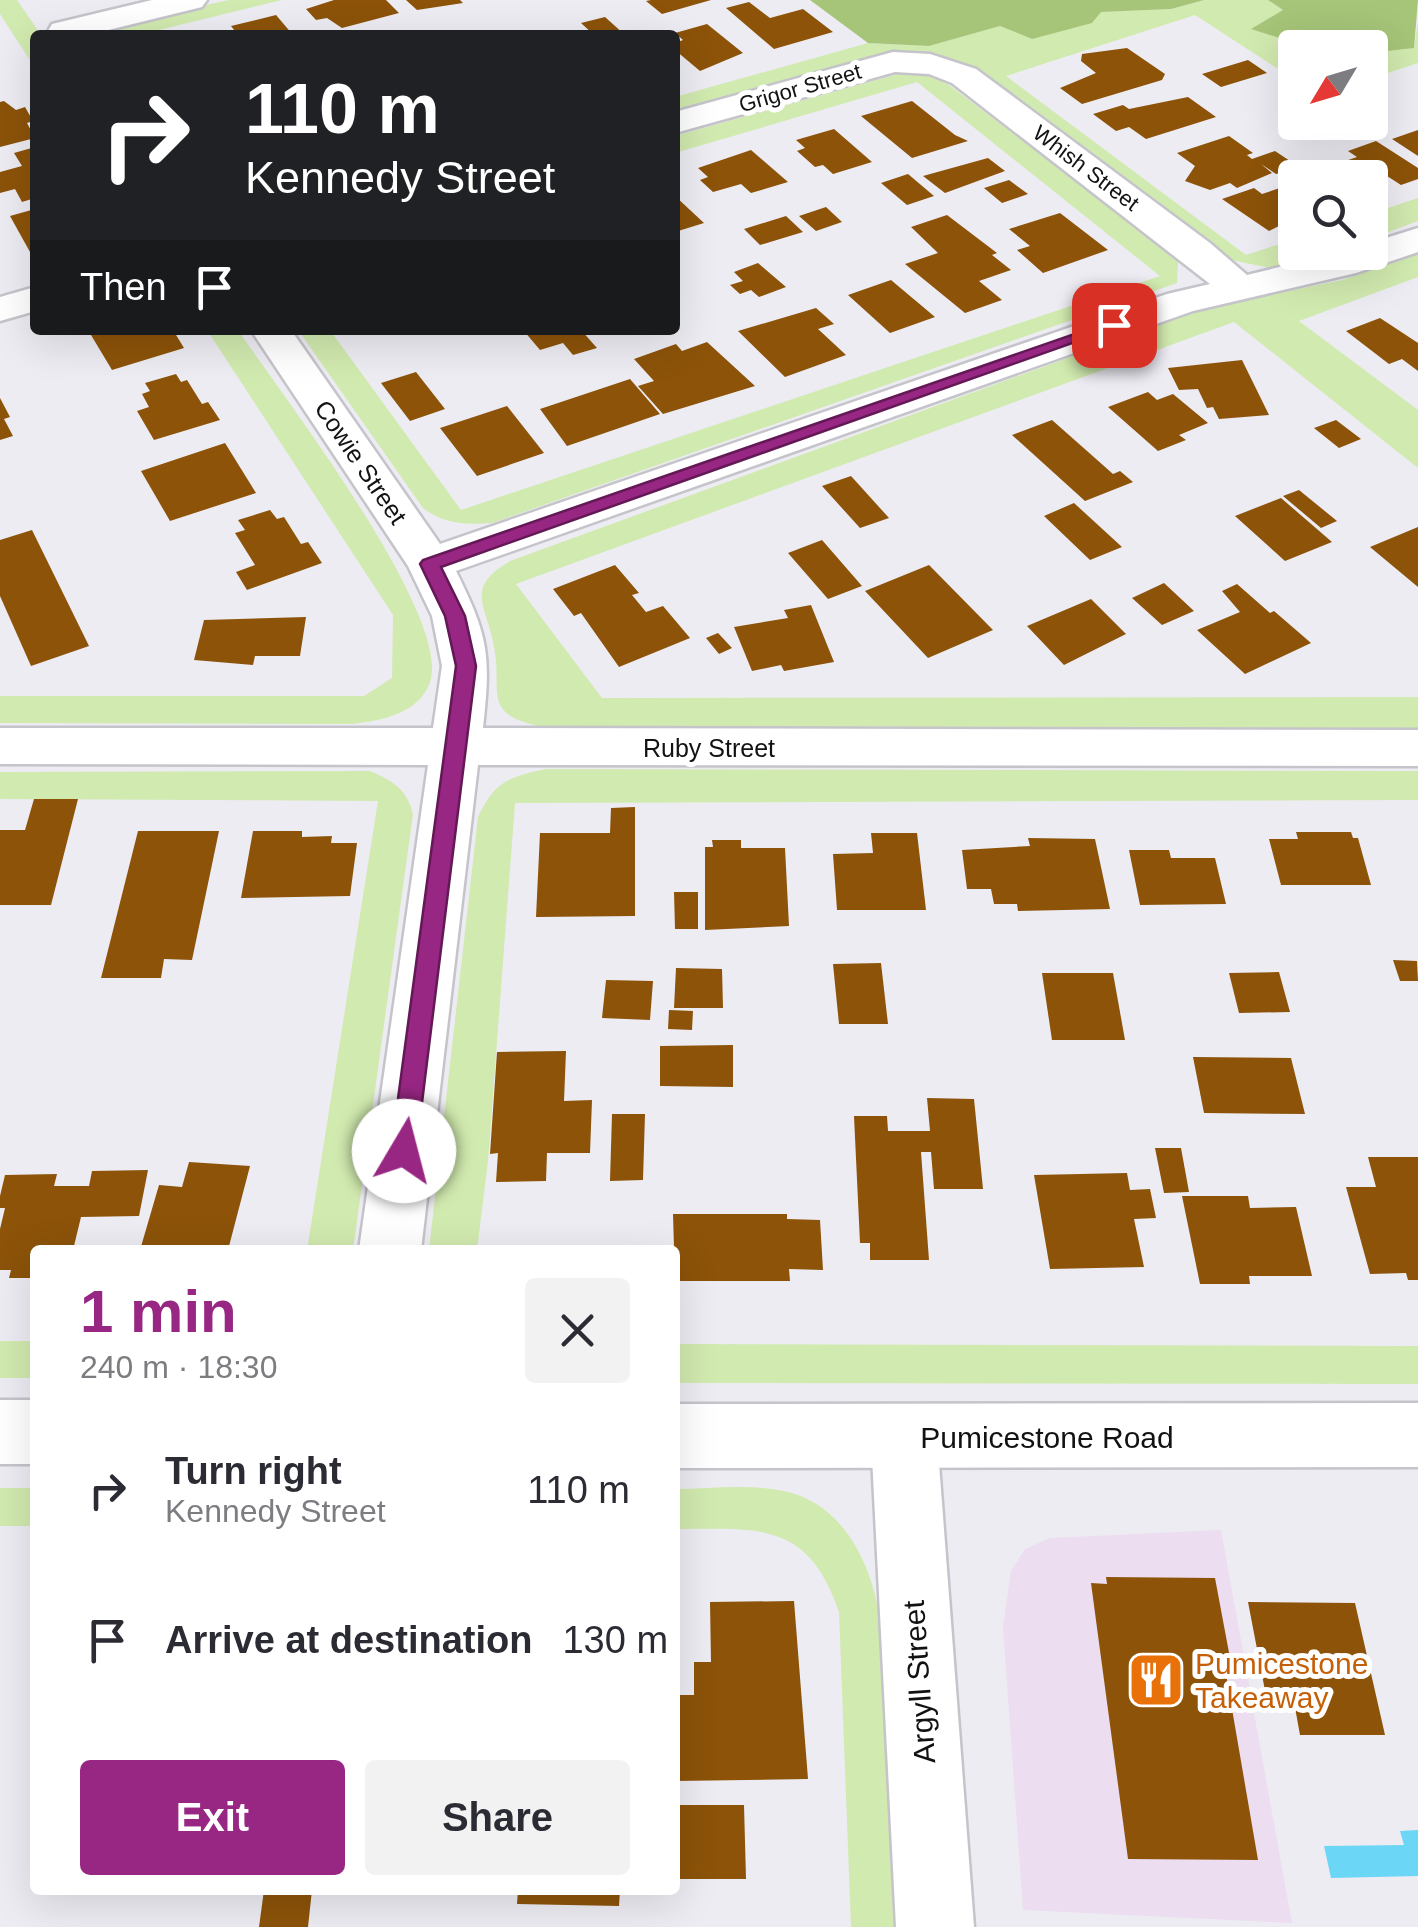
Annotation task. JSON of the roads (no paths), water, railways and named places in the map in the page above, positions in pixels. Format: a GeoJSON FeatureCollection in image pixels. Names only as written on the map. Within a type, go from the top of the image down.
{"type":"FeatureCollection","features":[{"type":"Feature","properties":{"kind":"street"},"geometry":{"type":"LineString","coordinates":[[76,30],[190,0]]}},
{"type":"Feature","properties":{"kind":"street"},"geometry":{"type":"LineString","coordinates":[[44,1],[63,30]]}},
{"type":"Feature","properties":{"kind":"street","name":"Grigor Street"},"geometry":{"type":"LineString","coordinates":[[680,122],[869,68],[894,62],[926,62]]}},
{"type":"Feature","properties":{"kind":"street","name":"Whish Street"},"geometry":{"type":"LineString","coordinates":[[926,62],[964,76],[1183,240],[1238,288]]}},
{"type":"Feature","properties":{"kind":"street"},"geometry":{"type":"LineString","coordinates":[[430,564],[1181,302],[1342,265],[1418,239]]}},
{"type":"Feature","properties":{"kind":"street"},"geometry":{"type":"LineString","coordinates":[[0,309],[30,301]]}},
{"type":"Feature","properties":{"kind":"street","name":"Cowie Street"},"geometry":{"type":"LineString","coordinates":[[274,335],[430,564],[455,616],[466,666],[391,1245]]}},
{"type":"Feature","properties":{"kind":"street","name":"Ruby Street"},"geometry":{"type":"LineString","coordinates":[[0,746],[1418,748]]}},
{"type":"Feature","properties":{"kind":"street"},"geometry":{"type":"LineString","coordinates":[[0,1432],[30,1432]]}},
{"type":"Feature","properties":{"kind":"street","name":"Pumicestone Road"},"geometry":{"type":"LineString","coordinates":[[680,1436],[1418,1435]]}},
{"type":"Feature","properties":{"kind":"street","name":"Argyll Street"},"geometry":{"type":"LineString","coordinates":[[904,1437],[936,1927]]}},
{"type":"Feature","properties":{"kind":"water"},"geometry":{"type":"Polygon","coordinates":[[[1418,1830],[1418,1876],[1331,1878],[1324,1846],[1404,1845],[1400,1831],[1418,1830]]]}},
{"type":"Feature","properties":{"kind":"place","name":"Pumicestone Takeaway"},"geometry":{"type":"Point","coordinates":[1156,1680]}}]}
